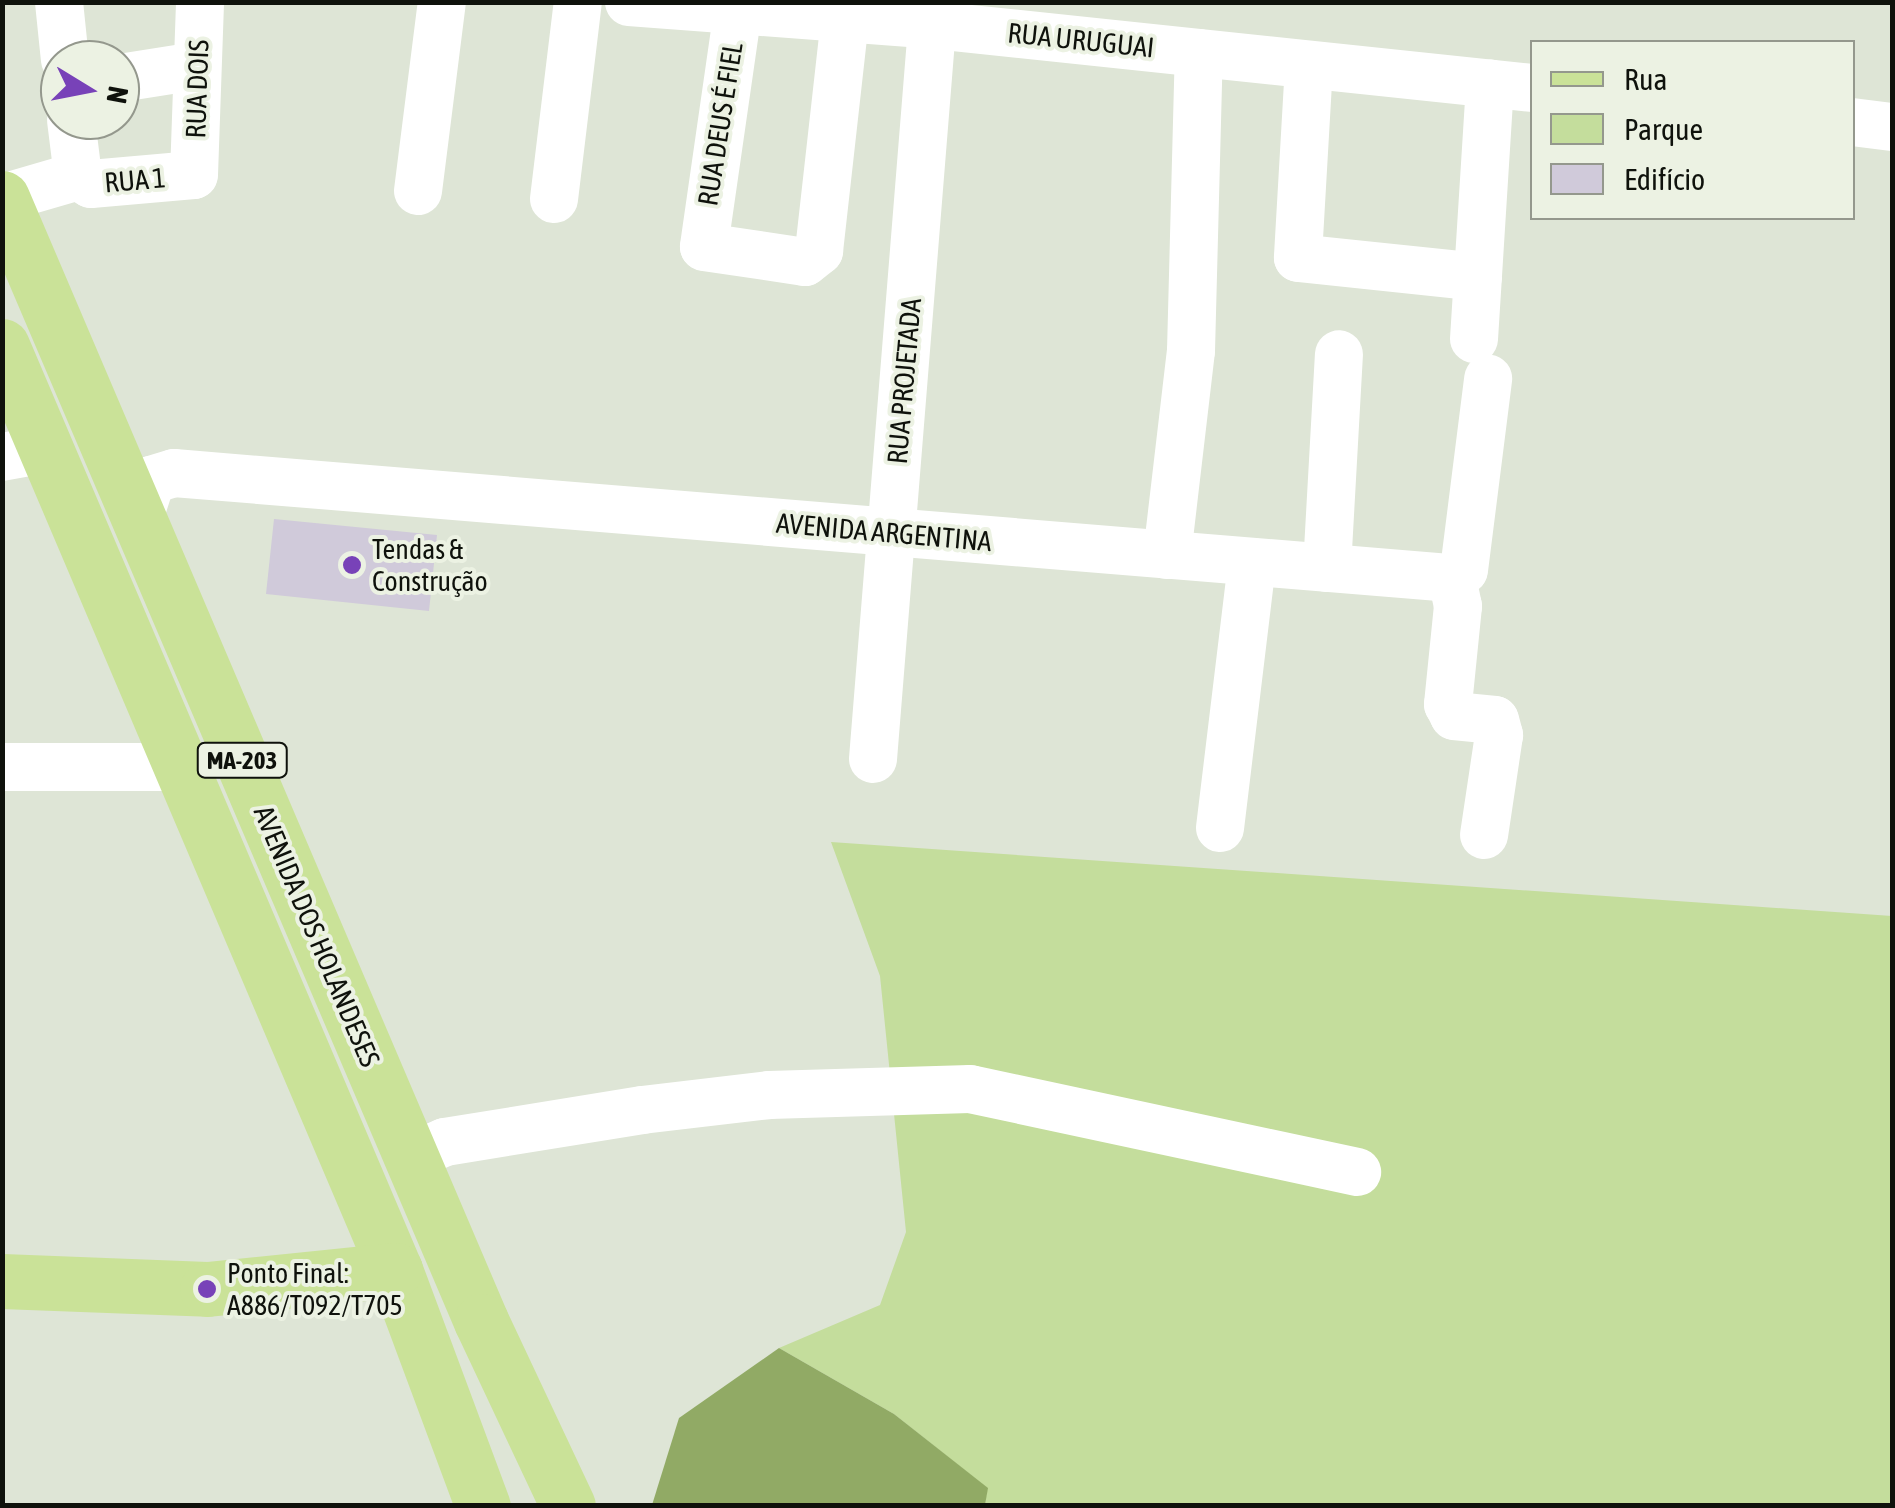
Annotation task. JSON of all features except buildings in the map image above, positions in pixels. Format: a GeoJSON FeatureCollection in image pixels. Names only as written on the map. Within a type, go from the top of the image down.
{"type":"FeatureCollection","features":[{"type":"Feature","properties":{"kind":"main road","name":"AVENIDA DOS HOLANDESES"},"geometry":{"type":"LineString","coordinates":[[2,198],[411,1157],[568,1506]]}},
{"type":"Feature","properties":{"kind":"main road","name":"MA-203"},"geometry":{"type":"LineString","coordinates":[[2,346],[24,454],[181,767],[394,1270],[483,1506]]}},
{"type":"Feature","properties":{"kind":"main road"},"geometry":{"type":"LineString","coordinates":[[2,1281],[207,1289],[394,1270]]}},
{"type":"Feature","properties":{"kind":"street"},"geometry":{"type":"LineString","coordinates":[[59,2],[62,40]]}},
{"type":"Feature","properties":{"kind":"street","name":"RUA DOIS"},"geometry":{"type":"LineString","coordinates":[[194,175],[200,2]]}},
{"type":"Feature","properties":{"kind":"street"},"geometry":{"type":"LineString","coordinates":[[418,191],[442,2]]}},
{"type":"Feature","properties":{"kind":"street"},"geometry":{"type":"LineString","coordinates":[[554,199],[578,2]]}},
{"type":"Feature","properties":{"kind":"street","name":"RUA URUGUAI"},"geometry":{"type":"LineString","coordinates":[[629,2],[844,18],[934,14],[1199,53],[1511,86]]}},
{"type":"Feature","properties":{"kind":"street","name":"RUA DEUS É FIEL"},"geometry":{"type":"LineString","coordinates":[[738,10],[702,238],[704,247],[805,262],[819,251],[844,18]]}},
{"type":"Feature","properties":{"kind":"street","name":"RUA PROJETADA"},"geometry":{"type":"LineString","coordinates":[[872,759],[934,14]]}},
{"type":"Feature","properties":{"kind":"street"},"geometry":{"type":"LineString","coordinates":[[1167,556],[1191,351],[1199,53]]}},
{"type":"Feature","properties":{"kind":"street"},"geometry":{"type":"LineString","coordinates":[[1308,65],[1298,258],[1478,277]]}},
{"type":"Feature","properties":{"kind":"street"},"geometry":{"type":"LineString","coordinates":[[140,75],[196,66]]}},
{"type":"Feature","properties":{"kind":"street"},"geometry":{"type":"LineString","coordinates":[[1484,835],[1500,735],[1495,720],[1454,716],[1448,704],[1458,606],[1452,578],[1464,570],[1481,359],[1478,277],[1511,86]]}},
{"type":"Feature","properties":{"kind":"street"},"geometry":{"type":"LineString","coordinates":[[1855,122],[1892,126]]}},
{"type":"Feature","properties":{"kind":"street"},"geometry":{"type":"LineString","coordinates":[[2,198],[78,176],[74,140]]}},
{"type":"Feature","properties":{"kind":"street","name":"RUA 1"},"geometry":{"type":"LineString","coordinates":[[78,176],[91,184],[194,175]]}},
{"type":"Feature","properties":{"kind":"street"},"geometry":{"type":"LineString","coordinates":[[1327,568],[1339,354]]}},
{"type":"Feature","properties":{"kind":"street","name":"AVENIDA ARGENTINA"},"geometry":{"type":"LineString","coordinates":[[139,518],[152,480],[174,473],[1452,578]]}},
{"type":"Feature","properties":{"kind":"street"},"geometry":{"type":"LineString","coordinates":[[1220,828],[1252,562]]}},
{"type":"Feature","properties":{"kind":"street"},"geometry":{"type":"LineString","coordinates":[[2,767],[181,767]]}},
{"type":"Feature","properties":{"kind":"street"},"geometry":{"type":"LineString","coordinates":[[411,1157],[446,1142],[660,1108],[769,1095],[970,1089],[1358,1172]]}},
{"type":"Feature","properties":{"kind":"green space"},"geometry":{"type":"Polygon","coordinates":[[[831,842],[1892,916],[1892,1505],[985,1505],[987,1488],[894,1414],[779,1348],[880,1305],[906,1232],[880,976],[831,842]]]}},
{"type":"Feature","properties":{"kind":"green space"},"geometry":{"type":"Polygon","coordinates":[[[779,1348],[894,1414],[988,1488],[985,1505],[652,1505],[679,1418],[779,1348]]]}},
{"type":"Feature","properties":{"kind":"place","name":"Tendas & Construção"},"geometry":{"type":"Point","coordinates":[352,565]}},
{"type":"Feature","properties":{"kind":"place","name":"Ponto Final: A886/T092/T705"},"geometry":{"type":"Point","coordinates":[207,1289]}}]}
